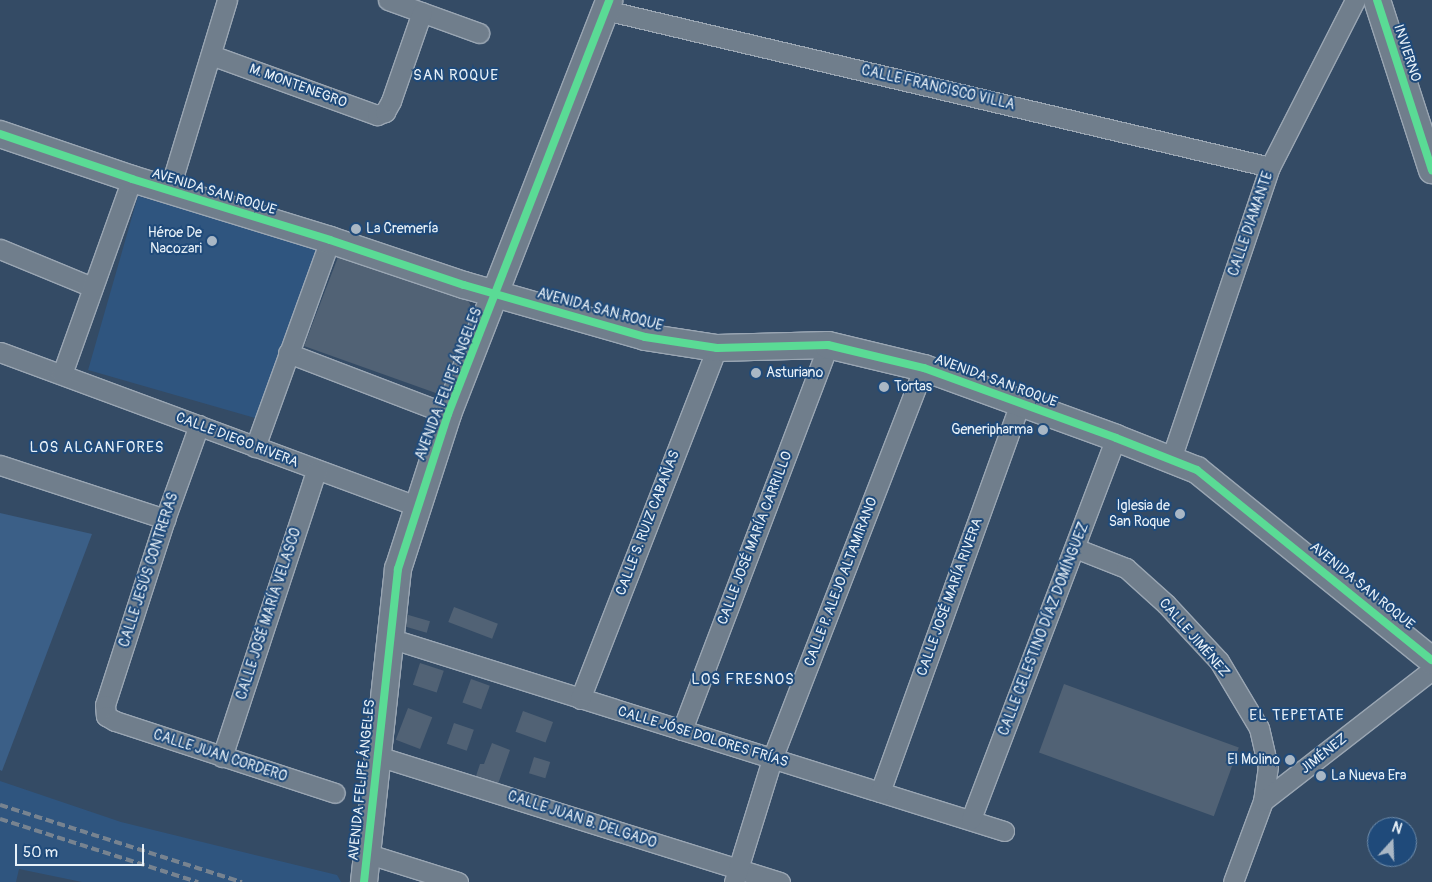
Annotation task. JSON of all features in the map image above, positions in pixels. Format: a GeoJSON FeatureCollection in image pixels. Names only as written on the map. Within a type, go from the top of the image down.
{"type":"FeatureCollection","features":[{"type":"Feature","properties":{"kind":"street"},"geometry":{"type":"LineString","coordinates":[[169,191],[227,0]]}},
{"type":"Feature","properties":{"kind":"street"},"geometry":{"type":"LineString","coordinates":[[388,0],[479,33]]}},
{"type":"Feature","properties":{"kind":"street","name":"CALLE DIAMANTE"},"geometry":{"type":"LineString","coordinates":[[1171,459],[1270,167],[1355,0]]}},
{"type":"Feature","properties":{"kind":"street","name":"INVIERNO"},"geometry":{"type":"LineString","coordinates":[[1376,0],[1432,170]]}},
{"type":"Feature","properties":{"kind":"street","name":"CALLE FRANCISCO VILLA"},"geometry":{"type":"LineString","coordinates":[[607,5],[1270,167]]}},
{"type":"Feature","properties":{"kind":"street","name":"AVENIDA FELIPE ÁNGELES"},"geometry":{"type":"LineString","coordinates":[[364,882],[398,569],[448,414],[496,295],[607,5]]}},
{"type":"Feature","properties":{"kind":"street","name":"M. MONTENEGRO"},"geometry":{"type":"LineString","coordinates":[[211,55],[377,115],[386,112],[422,12]]}},
{"type":"Feature","properties":{"kind":"street","name":"AVENIDA SAN ROQUE"},"geometry":{"type":"LineString","coordinates":[[0,134],[132,179],[330,240],[496,295],[645,337],[717,348],[828,345],[924,368],[1116,438],[1197,470],[1432,660]]}},
{"type":"Feature","properties":{"kind":"street"},"geometry":{"type":"LineString","coordinates":[[62,374],[132,179]]}},
{"type":"Feature","properties":{"kind":"street"},"geometry":{"type":"LineString","coordinates":[[255,447],[330,240]]}},
{"type":"Feature","properties":{"kind":"street"},"geometry":{"type":"LineString","coordinates":[[0,249],[92,287]]}},
{"type":"Feature","properties":{"kind":"street","name":"CALLE JOSÉ MARÍA CARRILLO"},"geometry":{"type":"LineString","coordinates":[[682,730],[828,345]]}},
{"type":"Feature","properties":{"kind":"street","name":"CALLE S. RUIZ CABAÑAS"},"geometry":{"type":"LineString","coordinates":[[580,699],[717,348]]}},
{"type":"Feature","properties":{"kind":"street","name":"CALLE DIEGO RIVERA"},"geometry":{"type":"LineString","coordinates":[[0,352],[199,425],[316,471],[412,505]]}},
{"type":"Feature","properties":{"kind":"street"},"geometry":{"type":"LineString","coordinates":[[288,353],[448,414]]}},
{"type":"Feature","properties":{"kind":"street","name":"CALLE P. ALEJO ALTAMIRANO"},"geometry":{"type":"LineString","coordinates":[[736,876],[772,759],[924,368]]}},
{"type":"Feature","properties":{"kind":"street","name":"CALLE JOSÉ MARÍA RIVERA"},"geometry":{"type":"LineString","coordinates":[[880,792],[1020,403]]}},
{"type":"Feature","properties":{"kind":"street","name":"CALLE JESÚS CONTRERAS"},"geometry":{"type":"LineString","coordinates":[[106,716],[105,706],[199,425]]}},
{"type":"Feature","properties":{"kind":"street","name":"CALLE CELESTINO DÍAZ DOMÍNGUEZ"},"geometry":{"type":"LineString","coordinates":[[971,819],[1116,438]]}},
{"type":"Feature","properties":{"kind":"street"},"geometry":{"type":"LineString","coordinates":[[0,464],[166,519]]}},
{"type":"Feature","properties":{"kind":"street","name":"CALLE JOSÉ MARÍA VELASCO"},"geometry":{"type":"LineString","coordinates":[[222,757],[316,471]]}},
{"type":"Feature","properties":{"kind":"street","name":"AVENIDA FELIPE ÁNGELES"},"geometry":{"type":"LineString","coordinates":[[347,882],[385,560],[426,479]]}},
{"type":"Feature","properties":{"kind":"street","name":"CALLE JIMÉNEZ"},"geometry":{"type":"LineString","coordinates":[[1075,548],[1126,568],[1166,604],[1219,661],[1259,728],[1268,766],[1263,801],[1233,882]]}},
{"type":"Feature","properties":{"kind":"street","name":"CALLE JÓSE DOLORES FRÍAS"},"geometry":{"type":"LineString","coordinates":[[402,642],[772,759],[971,819],[1004,831]]}},
{"type":"Feature","properties":{"kind":"street","name":"JIMÉNEZ"},"geometry":{"type":"LineString","coordinates":[[1263,801],[1432,670]]}},
{"type":"Feature","properties":{"kind":"street","name":"CALLE JUAN CORDERO"},"geometry":{"type":"LineString","coordinates":[[106,716],[115,721],[222,757],[335,793]]}},
{"type":"Feature","properties":{"kind":"street","name":"CALLE JUAN B. DELGADO"},"geometry":{"type":"LineString","coordinates":[[384,758],[736,876],[780,882]]}},
{"type":"Feature","properties":{"kind":"street"},"geometry":{"type":"LineString","coordinates":[[374,856],[458,882]]}},
{"type":"Feature","properties":{"kind":"shaded area"},"geometry":{"type":"Polygon","coordinates":[[[138,196],[317,247],[267,421],[88,370],[138,196]]]}},
{"type":"Feature","properties":{"kind":"shaded area"},"geometry":{"type":"Polygon","coordinates":[[[0,513],[92,534],[2,771],[0,770],[0,513]]]}},
{"type":"Feature","properties":{"kind":"shaded area"},"geometry":{"type":"Polygon","coordinates":[[[0,781],[121,822],[337,875],[341,882],[82,882],[19,869],[16,882],[0,882],[0,781]]]}},
{"type":"Feature","properties":{"kind":"building"},"geometry":{"type":"Polygon","coordinates":[[[338,257],[468,300],[477,320],[447,397],[304,346],[338,257]]]}},
{"type":"Feature","properties":{"kind":"building"},"geometry":{"type":"Polygon","coordinates":[[[454,607],[498,624],[492,639],[448,622],[454,607]]]}},
{"type":"Feature","properties":{"kind":"building"},"geometry":{"type":"Polygon","coordinates":[[[405,614],[430,621],[427,633],[402,626],[405,614]]]}},
{"type":"Feature","properties":{"kind":"building"},"geometry":{"type":"Polygon","coordinates":[[[420,663],[444,671],[437,693],[413,685],[420,663]]]}},
{"type":"Feature","properties":{"kind":"building"},"geometry":{"type":"Polygon","coordinates":[[[471,679],[490,686],[481,709],[462,702],[471,679]]]}},
{"type":"Feature","properties":{"kind":"building"},"geometry":{"type":"Polygon","coordinates":[[[1064,684],[1239,748],[1214,816],[1039,753],[1064,684]]]}},
{"type":"Feature","properties":{"kind":"building"},"geometry":{"type":"Polygon","coordinates":[[[408,708],[432,717],[420,749],[396,740],[408,708]]]}},
{"type":"Feature","properties":{"kind":"building"},"geometry":{"type":"Polygon","coordinates":[[[523,711],[553,722],[546,743],[515,732],[523,711]]]}},
{"type":"Feature","properties":{"kind":"building"},"geometry":{"type":"Polygon","coordinates":[[[454,723],[474,730],[467,751],[447,744],[454,723]]]}},
{"type":"Feature","properties":{"kind":"building"},"geometry":{"type":"Polygon","coordinates":[[[492,743],[510,750],[497,787],[475,779],[480,764],[484,764],[492,743]]]}},
{"type":"Feature","properties":{"kind":"building"},"geometry":{"type":"Polygon","coordinates":[[[534,757],[550,762],[545,778],[529,773],[534,757]]]}},
{"type":"Feature","properties":{"kind":"railway"},"geometry":{"type":"LineString","coordinates":[[0,805],[242,882]]}},
{"type":"Feature","properties":{"kind":"railway"},"geometry":{"type":"LineString","coordinates":[[0,819],[198,882]]}},
{"type":"Feature","properties":{"kind":"cycle path"},"geometry":{"type":"LineString","coordinates":[[364,882],[398,569],[448,414],[609,0]]}},
{"type":"Feature","properties":{"kind":"cycle path"},"geometry":{"type":"LineString","coordinates":[[1377,0],[1432,170]]}},
{"type":"Feature","properties":{"kind":"cycle path"},"geometry":{"type":"LineString","coordinates":[[0,134],[132,179],[330,240],[464,285],[645,337],[717,348],[828,345],[924,368],[1116,438],[1197,470],[1432,660]]}},
{"type":"Feature","properties":{"kind":"place","name":"La Cremería"},"geometry":{"type":"Point","coordinates":[356,229]}},
{"type":"Feature","properties":{"kind":"place","name":"Héroe De Nacozari"},"geometry":{"type":"Point","coordinates":[212,241]}},
{"type":"Feature","properties":{"kind":"place","name":"Asturiano"},"geometry":{"type":"Point","coordinates":[756,373]}},
{"type":"Feature","properties":{"kind":"place","name":"Tortas"},"geometry":{"type":"Point","coordinates":[884,387]}},
{"type":"Feature","properties":{"kind":"place","name":"Generipharma"},"geometry":{"type":"Point","coordinates":[1043,430]}},
{"type":"Feature","properties":{"kind":"place","name":"Iglesia de San Roque"},"geometry":{"type":"Point","coordinates":[1180,514]}},
{"type":"Feature","properties":{"kind":"place","name":"El Molino"},"geometry":{"type":"Point","coordinates":[1290,760]}},
{"type":"Feature","properties":{"kind":"place","name":"La Nueva Era"},"geometry":{"type":"Point","coordinates":[1321,776]}},
{"type":"Feature","properties":{"kind":"district","name":"SAN ROQUE"},"geometry":{"type":"Point","coordinates":[456,76]}},
{"type":"Feature","properties":{"kind":"district","name":"LOS ALCANFORES"},"geometry":{"type":"Point","coordinates":[97,448]}},
{"type":"Feature","properties":{"kind":"district","name":"LOS FRESNOS"},"geometry":{"type":"Point","coordinates":[743,680]}},
{"type":"Feature","properties":{"kind":"district","name":"EL TEPETATE"},"geometry":{"type":"Point","coordinates":[1297,716]}}]}
